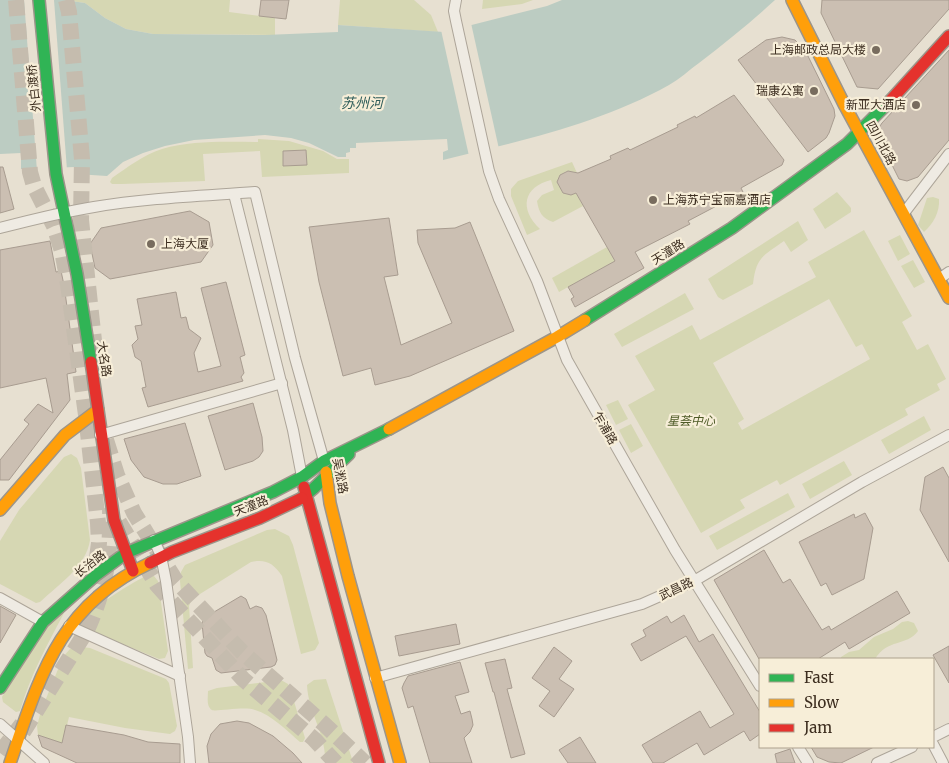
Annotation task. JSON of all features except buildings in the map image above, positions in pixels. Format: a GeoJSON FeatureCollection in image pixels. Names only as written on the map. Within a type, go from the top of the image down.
{"type":"FeatureCollection","features":[{"type":"Feature","properties":{"kind":"main road","name":"外白渡桥"},"geometry":{"type":"LineString","coordinates":[[39,0],[56,174]]}},
{"type":"Feature","properties":{"kind":"main road","name":"四川北路"},"geometry":{"type":"LineString","coordinates":[[792,0],[904,214],[944,276],[949,298]]}},
{"type":"Feature","properties":{"kind":"main road","name":"天潼路"},"geometry":{"type":"LineString","coordinates":[[126,553],[273,492],[302,477],[324,461],[364,442],[558,337],[732,228],[834,154],[860,132],[949,36]]}},
{"type":"Feature","properties":{"kind":"main road","name":"大名路"},"geometry":{"type":"LineString","coordinates":[[56,174],[76,274],[98,410]]}},
{"type":"Feature","properties":{"kind":"main road","name":"长治路"},"geometry":{"type":"LineString","coordinates":[[0,688],[43,622],[96,575],[126,553],[114,520],[110,502],[98,410]]}},
{"type":"Feature","properties":{"kind":"main road"},"geometry":{"type":"LineString","coordinates":[[1,504],[65,435],[98,410]]}},
{"type":"Feature","properties":{"kind":"main road","name":"天潼路"},"geometry":{"type":"LineString","coordinates":[[133,570],[161,556],[291,504],[314,489],[338,464],[364,442]]}},
{"type":"Feature","properties":{"kind":"main road","name":"吴淞路"},"geometry":{"type":"LineString","coordinates":[[324,461],[332,511],[375,678],[400,763]]}},
{"type":"Feature","properties":{"kind":"main road"},"geometry":{"type":"LineString","coordinates":[[302,477],[379,763]]}},
{"type":"Feature","properties":{"kind":"main road"},"geometry":{"type":"LineString","coordinates":[[10,763],[39,679],[69,626],[90,602],[133,570],[126,553]]}},
{"type":"Feature","properties":{"kind":"street","name":"乍浦路"},"geometry":{"type":"LineString","coordinates":[[456,0],[454,11],[484,154],[499,199],[537,281],[567,360],[694,581],[759,684]]}},
{"type":"Feature","properties":{"kind":"street"},"geometry":{"type":"LineString","coordinates":[[904,214],[949,154]]}},
{"type":"Feature","properties":{"kind":"street","name":"吴淞路"},"geometry":{"type":"LineString","coordinates":[[234,194],[255,192],[296,358],[324,461]]}},
{"type":"Feature","properties":{"kind":"street"},"geometry":{"type":"LineString","coordinates":[[0,228],[96,206],[191,196],[234,194],[282,383],[302,477]]}},
{"type":"Feature","properties":{"kind":"street"},"geometry":{"type":"LineString","coordinates":[[100,435],[282,383]]}},
{"type":"Feature","properties":{"kind":"street","name":"武昌路"},"geometry":{"type":"LineString","coordinates":[[375,678],[642,604],[694,581],[862,482],[949,435]]}},
{"type":"Feature","properties":{"kind":"street"},"geometry":{"type":"LineString","coordinates":[[154,540],[161,556],[166,581],[190,763]]}},
{"type":"Feature","properties":{"kind":"street"},"geometry":{"type":"LineString","coordinates":[[0,598],[43,622]]}},
{"type":"Feature","properties":{"kind":"street"},"geometry":{"type":"LineString","coordinates":[[69,626],[180,676]]}},
{"type":"Feature","properties":{"kind":"street"},"geometry":{"type":"LineString","coordinates":[[0,724],[44,763]]}},
{"type":"Feature","properties":{"kind":"street"},"geometry":{"type":"LineString","coordinates":[[934,736],[949,729]]}},
{"type":"Feature","properties":{"kind":"street"},"geometry":{"type":"LineString","coordinates":[[934,746],[943,763]]}},
{"type":"Feature","properties":{"kind":"street"},"geometry":{"type":"LineString","coordinates":[[799,748],[808,763]]}},
{"type":"Feature","properties":{"kind":"street"},"geometry":{"type":"LineString","coordinates":[[877,763],[910,748]]}},
{"type":"Feature","properties":{"kind":"green space"},"geometry":{"type":"Polygon","coordinates":[[[64,0],[230,0],[229,12],[275,18],[275,35],[153,34],[126,29],[105,18],[85,3],[64,0]]]}},
{"type":"Feature","properties":{"kind":"green space"},"geometry":{"type":"Polygon","coordinates":[[[340,0],[414,0],[431,15],[438,32],[338,25],[340,0]]]}},
{"type":"Feature","properties":{"kind":"green space"},"geometry":{"type":"Polygon","coordinates":[[[483,0],[533,0],[522,4],[482,9],[483,0]]]}},
{"type":"Feature","properties":{"kind":"green space"},"geometry":{"type":"Polygon","coordinates":[[[258,139],[289,141],[323,151],[337,159],[349,159],[349,173],[262,177],[260,151],[203,154],[205,181],[122,184],[112,184],[110,182],[112,178],[136,162],[162,149],[198,143],[258,142],[258,139]]]}},
{"type":"Feature","properties":{"kind":"green space"},"geometry":{"type":"Polygon","coordinates":[[[572,162],[577,173],[567,171],[560,175],[557,182],[563,193],[570,195],[576,193],[583,206],[553,222],[549,220],[542,214],[537,201],[542,195],[554,190],[551,180],[542,183],[530,193],[527,200],[529,214],[540,229],[527,235],[511,196],[511,189],[518,181],[572,162]]]}},
{"type":"Feature","properties":{"kind":"green space"},"geometry":{"type":"Polygon","coordinates":[[[837,192],[851,208],[851,212],[825,229],[813,209],[837,192]]]}},
{"type":"Feature","properties":{"kind":"green space"},"geometry":{"type":"Polygon","coordinates":[[[927,198],[939,199],[937,213],[924,232],[918,225],[927,198]]]}},
{"type":"Feature","properties":{"kind":"green space"},"geometry":{"type":"Polygon","coordinates":[[[798,221],[808,240],[791,252],[784,241],[759,262],[753,284],[723,300],[718,297],[708,279],[798,221]]]}},
{"type":"Feature","properties":{"kind":"green space","name":"星荟中心"},"geometry":{"type":"Polygon","coordinates":[[[864,230],[912,316],[902,322],[917,350],[928,344],[946,379],[937,384],[940,390],[905,409],[908,415],[780,485],[777,480],[740,500],[745,508],[701,533],[628,405],[655,390],[635,356],[692,325],[700,340],[816,277],[808,262],[864,230]],[[829,299],[713,363],[744,419],[738,423],[742,430],[870,359],[862,344],[856,347],[829,299]]]}},
{"type":"Feature","properties":{"kind":"green space"},"geometry":{"type":"Polygon","coordinates":[[[900,235],[910,254],[898,261],[888,241],[900,235]]]}},
{"type":"Feature","properties":{"kind":"green space"},"geometry":{"type":"Polygon","coordinates":[[[607,247],[615,261],[559,292],[552,278],[607,247]]]}},
{"type":"Feature","properties":{"kind":"green space"},"geometry":{"type":"Polygon","coordinates":[[[913,260],[925,282],[914,288],[901,266],[913,260]]]}},
{"type":"Feature","properties":{"kind":"green space"},"geometry":{"type":"Polygon","coordinates":[[[685,293],[694,309],[622,347],[614,334],[685,293]]]}},
{"type":"Feature","properties":{"kind":"green space"},"geometry":{"type":"Polygon","coordinates":[[[618,400],[628,419],[616,425],[606,405],[618,400]]]}},
{"type":"Feature","properties":{"kind":"green space"},"geometry":{"type":"Polygon","coordinates":[[[924,416],[931,430],[889,454],[881,440],[924,416]]]}},
{"type":"Feature","properties":{"kind":"green space"},"geometry":{"type":"Polygon","coordinates":[[[631,424],[643,446],[631,453],[619,430],[631,424]]]}},
{"type":"Feature","properties":{"kind":"green space"},"geometry":{"type":"Polygon","coordinates":[[[71,454],[77,458],[81,468],[90,540],[83,559],[71,574],[40,602],[36,603],[0,584],[0,541],[19,510],[64,457],[71,454]]]}},
{"type":"Feature","properties":{"kind":"green space"},"geometry":{"type":"Polygon","coordinates":[[[844,461],[852,475],[810,499],[802,484],[844,461]]]}},
{"type":"Feature","properties":{"kind":"green space"},"geometry":{"type":"Polygon","coordinates":[[[788,493],[795,507],[717,550],[709,536],[788,493]]]}},
{"type":"Feature","properties":{"kind":"green space"},"geometry":{"type":"Polygon","coordinates":[[[275,529],[289,536],[293,545],[319,643],[315,650],[301,654],[282,576],[269,563],[256,561],[251,562],[192,599],[189,606],[193,668],[188,669],[180,581],[181,572],[185,565],[267,530],[275,529]]]}},
{"type":"Feature","properties":{"kind":"green space"},"geometry":{"type":"Polygon","coordinates":[[[148,575],[154,576],[158,581],[168,651],[165,658],[159,659],[91,631],[84,623],[87,615],[103,602],[148,575]]]}},
{"type":"Feature","properties":{"kind":"green space"},"geometry":{"type":"Polygon","coordinates":[[[64,613],[34,673],[20,711],[16,712],[3,702],[2,697],[38,637],[47,626],[64,613]]]}},
{"type":"Feature","properties":{"kind":"green space"},"geometry":{"type":"Polygon","coordinates":[[[902,622],[914,623],[918,631],[908,639],[886,648],[876,658],[841,658],[849,652],[859,650],[874,637],[893,629],[902,622]]]}},
{"type":"Feature","properties":{"kind":"green space"},"geometry":{"type":"Polygon","coordinates":[[[90,648],[166,679],[169,683],[177,726],[175,731],[170,734],[125,728],[69,717],[62,746],[49,742],[50,739],[38,735],[37,726],[41,711],[63,657],[70,649],[90,648]]]}},
{"type":"Feature","properties":{"kind":"green space"},"geometry":{"type":"Polygon","coordinates":[[[326,679],[352,763],[325,763],[323,743],[308,695],[307,685],[314,680],[326,679]]]}},
{"type":"Feature","properties":{"kind":"green space"},"geometry":{"type":"Polygon","coordinates":[[[281,680],[288,684],[290,688],[305,738],[303,742],[300,742],[261,712],[250,709],[212,710],[209,706],[208,691],[217,688],[281,680]]]}},
{"type":"Feature","properties":{"kind":"water","name":"苏州河"},"geometry":{"type":"Polygon","coordinates":[[[0,0],[64,0],[85,3],[105,18],[126,29],[153,34],[265,35],[338,32],[338,25],[444,32],[547,6],[562,0],[775,0],[728,40],[669,85],[642,99],[587,121],[530,138],[443,160],[443,152],[448,150],[447,139],[356,143],[356,148],[350,148],[350,152],[346,153],[346,157],[338,157],[309,143],[291,138],[265,135],[194,140],[143,153],[123,162],[107,176],[76,174],[75,167],[21,169],[21,153],[0,154],[0,0]]]}},
{"type":"Feature","properties":{"kind":"pier"},"geometry":{"type":"Polygon","coordinates":[[[24,0],[54,0],[67,170],[37,171],[24,0]]]}},
{"type":"Feature","properties":{"kind":"pier"},"geometry":{"type":"Polygon","coordinates":[[[471,23],[499,149],[469,156],[441,30],[471,23]]]}},
{"type":"Feature","properties":{"kind":"tunnel"},"geometry":{"type":"LineString","coordinates":[[16,0],[30,172],[34,186],[54,226],[62,251],[86,415],[99,543],[93,587]]}},
{"type":"Feature","properties":{"kind":"tunnel"},"geometry":{"type":"LineString","coordinates":[[66,0],[69,12],[82,159],[81,220],[95,350]]}},
{"type":"Feature","properties":{"kind":"tunnel"},"geometry":{"type":"LineString","coordinates":[[106,440],[117,475],[134,513],[176,581],[242,652],[365,763]]}},
{"type":"Feature","properties":{"kind":"tunnel"},"geometry":{"type":"LineString","coordinates":[[23,732],[87,630],[99,600],[106,571],[110,541],[110,508]]}},
{"type":"Feature","properties":{"kind":"tunnel"},"geometry":{"type":"LineString","coordinates":[[119,522],[157,585],[181,612],[243,679],[314,739],[336,763]]}},
{"type":"Feature","properties":{"kind":"tunnel"},"geometry":{"type":"LineString","coordinates":[[0,753],[22,724]]}},
{"type":"Feature","properties":{"kind":"traffic: fast"},"geometry":{"type":"LineString","coordinates":[[39,0],[56,174],[77,274],[91,362]]}},
{"type":"Feature","properties":{"kind":"traffic: fast"},"geometry":{"type":"LineString","coordinates":[[585,320],[732,228],[847,144],[890,101]]}},
{"type":"Feature","properties":{"kind":"traffic: fast"},"geometry":{"type":"LineString","coordinates":[[0,688],[43,622],[96,575],[126,553],[273,492],[302,477],[324,461],[389,429]]}},
{"type":"Feature","properties":{"kind":"traffic: fast"},"geometry":{"type":"LineString","coordinates":[[302,498],[349,454]]}},
{"type":"Feature","properties":{"kind":"traffic: slow"},"geometry":{"type":"LineString","coordinates":[[792,0],[845,106],[949,298]]}},
{"type":"Feature","properties":{"kind":"traffic: slow"},"geometry":{"type":"LineString","coordinates":[[389,429],[585,320]]}},
{"type":"Feature","properties":{"kind":"traffic: slow"},"geometry":{"type":"LineString","coordinates":[[0,510],[65,435],[98,410]]}},
{"type":"Feature","properties":{"kind":"traffic: slow"},"geometry":{"type":"LineString","coordinates":[[326,472],[330,503],[348,576],[400,763]]}},
{"type":"Feature","properties":{"kind":"traffic: slow"},"geometry":{"type":"LineString","coordinates":[[10,763],[43,673],[57,646],[74,622],[94,600],[119,580],[150,563]]}},
{"type":"Feature","properties":{"kind":"traffic: jam"},"geometry":{"type":"LineString","coordinates":[[890,101],[949,36]]}},
{"type":"Feature","properties":{"kind":"traffic: jam"},"geometry":{"type":"LineString","coordinates":[[91,362],[114,520],[133,571]]}},
{"type":"Feature","properties":{"kind":"traffic: jam"},"geometry":{"type":"LineString","coordinates":[[304,487],[379,763]]}},
{"type":"Feature","properties":{"kind":"traffic: jam"},"geometry":{"type":"LineString","coordinates":[[150,563],[172,552],[260,518],[302,498]]}},
{"type":"Feature","properties":{"kind":"place","name":"上海邮政总局大楼"},"geometry":{"type":"Point","coordinates":[876,50]}},
{"type":"Feature","properties":{"kind":"place","name":"瑞康公寓"},"geometry":{"type":"Point","coordinates":[814,91]}},
{"type":"Feature","properties":{"kind":"place","name":"新亚大酒店"},"geometry":{"type":"Point","coordinates":[916,105]}},
{"type":"Feature","properties":{"kind":"place","name":"上海苏宁宝丽嘉酒店"},"geometry":{"type":"Point","coordinates":[653,200]}},
{"type":"Feature","properties":{"kind":"place","name":"上海大厦"},"geometry":{"type":"Point","coordinates":[151,244]}}]}
